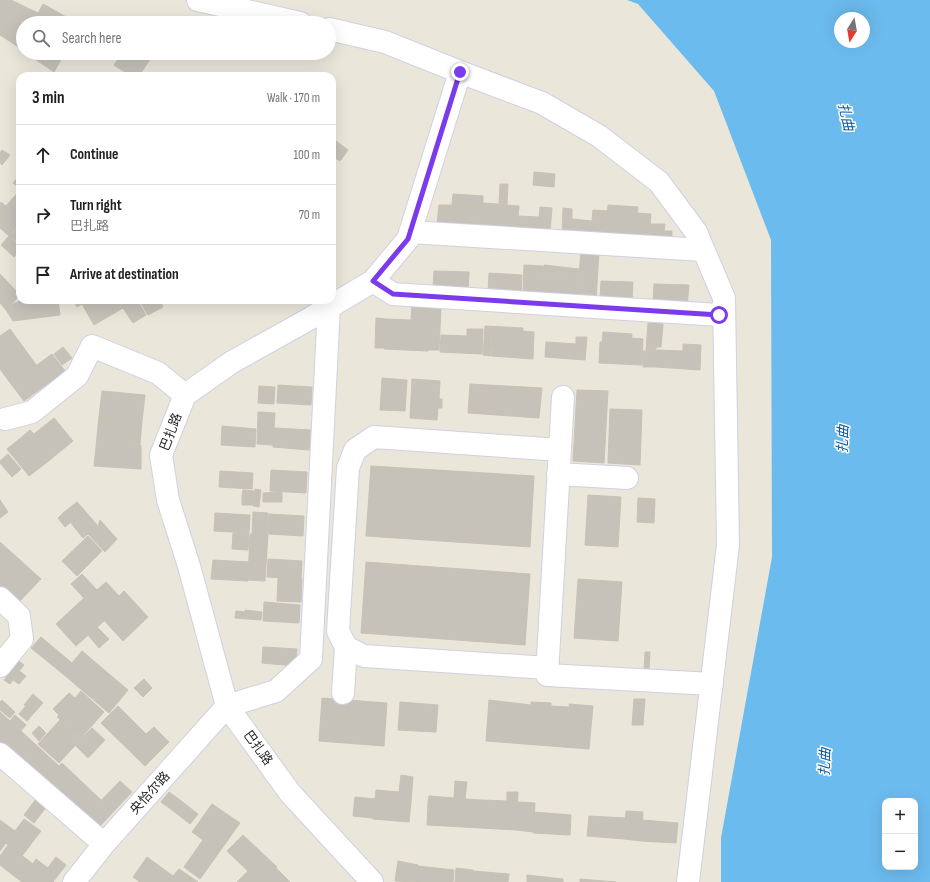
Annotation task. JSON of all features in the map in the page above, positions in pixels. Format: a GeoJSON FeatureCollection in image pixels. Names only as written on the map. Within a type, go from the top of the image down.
{"type":"FeatureCollection","features":[{"type":"Feature","properties":{"kind":"street"},"geometry":{"type":"LineString","coordinates":[[198,0],[269,16]]}},
{"type":"Feature","properties":{"kind":"street"},"geometry":{"type":"LineString","coordinates":[[336,31],[385,42],[460,72],[542,102],[599,136],[659,182],[696,232],[724,298],[728,546],[688,882]]}},
{"type":"Feature","properties":{"kind":"street"},"geometry":{"type":"LineString","coordinates":[[336,303],[373,281],[408,239],[460,72]]}},
{"type":"Feature","properties":{"kind":"street"},"geometry":{"type":"LineString","coordinates":[[410,232],[703,250]]}},
{"type":"Feature","properties":{"kind":"street"},"geometry":{"type":"LineString","coordinates":[[373,281],[393,294],[719,315]]}},
{"type":"Feature","properties":{"kind":"street"},"geometry":{"type":"LineString","coordinates":[[5,419],[32,412],[77,376],[92,346],[158,372],[185,395],[232,362],[334,304]]}},
{"type":"Feature","properties":{"kind":"street"},"geometry":{"type":"LineString","coordinates":[[227,706],[276,692],[311,659],[329,307]]}},
{"type":"Feature","properties":{"kind":"street","name":"巴扎路"},"geometry":{"type":"LineString","coordinates":[[185,395],[161,455],[168,500],[189,566],[227,706],[290,793],[372,882]]}},
{"type":"Feature","properties":{"kind":"street"},"geometry":{"type":"LineString","coordinates":[[563,397],[547,675],[712,684]]}},
{"type":"Feature","properties":{"kind":"street"},"geometry":{"type":"LineString","coordinates":[[343,693],[346,648],[338,631],[348,468],[355,450],[374,437],[560,450]]}},
{"type":"Feature","properties":{"kind":"street"},"geometry":{"type":"LineString","coordinates":[[558,474],[627,478]]}},
{"type":"Feature","properties":{"kind":"street"},"geometry":{"type":"LineString","coordinates":[[0,598],[19,616],[22,639],[0,666]]}},
{"type":"Feature","properties":{"kind":"street"},"geometry":{"type":"LineString","coordinates":[[346,648],[364,656],[548,668]]}},
{"type":"Feature","properties":{"kind":"street","name":"央恰尔路"},"geometry":{"type":"LineString","coordinates":[[85,879],[104,844],[227,706]]}},
{"type":"Feature","properties":{"kind":"street"},"geometry":{"type":"LineString","coordinates":[[0,754],[104,844]]}},
{"type":"Feature","properties":{"kind":"water","name":"扎曲"},"geometry":{"type":"Polygon","coordinates":[[[627,0],[930,0],[930,882],[721,882],[721,838],[772,557],[771,240],[714,91],[638,4],[627,0]]]}},
{"type":"Feature","properties":{"kind":"building"},"geometry":{"type":"Polygon","coordinates":[[[0,0],[11,0],[38,13],[36,16],[16,16],[16,45],[0,35],[0,0]]]}},
{"type":"Feature","properties":{"kind":"building"},"geometry":{"type":"Polygon","coordinates":[[[43,4],[64,16],[37,16],[43,4]]]}},
{"type":"Feature","properties":{"kind":"building"},"geometry":{"type":"Polygon","coordinates":[[[36,60],[61,60],[54,72],[36,60]]]}},
{"type":"Feature","properties":{"kind":"building"},"geometry":{"type":"Polygon","coordinates":[[[117,60],[149,60],[142,72],[125,72],[114,65],[117,60]]]}},
{"type":"Feature","properties":{"kind":"building"},"geometry":{"type":"Polygon","coordinates":[[[336,141],[348,150],[340,161],[336,158],[336,141]]]}},
{"type":"Feature","properties":{"kind":"building"},"geometry":{"type":"Polygon","coordinates":[[[2,150],[10,155],[2,165],[0,163],[0,153],[2,150]]]}},
{"type":"Feature","properties":{"kind":"building"},"geometry":{"type":"Polygon","coordinates":[[[534,172],[555,174],[554,187],[533,185],[534,172]]]}},
{"type":"Feature","properties":{"kind":"building"},"geometry":{"type":"Polygon","coordinates":[[[500,184],[508,184],[507,204],[499,203],[500,184]]]}},
{"type":"Feature","properties":{"kind":"building"},"geometry":{"type":"Polygon","coordinates":[[[453,194],[483,196],[483,208],[452,205],[453,194]]]}},
{"type":"Feature","properties":{"kind":"building"},"geometry":{"type":"Polygon","coordinates":[[[16,195],[16,228],[9,236],[0,228],[1,202],[6,206],[16,195]]]}},
{"type":"Feature","properties":{"kind":"building"},"geometry":{"type":"Polygon","coordinates":[[[483,203],[497,204],[496,229],[451,226],[452,205],[483,208],[483,203]]]}},
{"type":"Feature","properties":{"kind":"building"},"geometry":{"type":"Polygon","coordinates":[[[497,204],[507,204],[506,229],[496,229],[497,204]]]}},
{"type":"Feature","properties":{"kind":"building"},"geometry":{"type":"Polygon","coordinates":[[[439,205],[452,205],[451,226],[437,225],[439,205]]]}},
{"type":"Feature","properties":{"kind":"building"},"geometry":{"type":"Polygon","coordinates":[[[507,205],[519,206],[518,216],[539,217],[540,207],[552,208],[550,232],[506,229],[507,205]]]}},
{"type":"Feature","properties":{"kind":"building"},"geometry":{"type":"Polygon","coordinates":[[[608,205],[638,207],[637,217],[607,215],[608,205]]]}},
{"type":"Feature","properties":{"kind":"building"},"geometry":{"type":"Polygon","coordinates":[[[563,208],[572,209],[572,219],[592,221],[593,210],[608,211],[606,235],[562,233],[563,208]]]}},
{"type":"Feature","properties":{"kind":"building"},"geometry":{"type":"Polygon","coordinates":[[[637,213],[651,214],[649,238],[606,236],[607,215],[637,217],[637,213]]]}},
{"type":"Feature","properties":{"kind":"building"},"geometry":{"type":"Polygon","coordinates":[[[650,224],[665,224],[664,231],[672,231],[672,237],[650,236],[650,224]]]}},
{"type":"Feature","properties":{"kind":"building"},"geometry":{"type":"Polygon","coordinates":[[[16,229],[16,241],[10,236],[16,229]]]}},
{"type":"Feature","properties":{"kind":"building"},"geometry":{"type":"Polygon","coordinates":[[[9,236],[16,243],[16,255],[14,257],[1,245],[9,236]]]}},
{"type":"Feature","properties":{"kind":"building"},"geometry":{"type":"Polygon","coordinates":[[[581,251],[599,252],[596,301],[577,300],[581,251]]]}},
{"type":"Feature","properties":{"kind":"building"},"geometry":{"type":"Polygon","coordinates":[[[524,265],[543,266],[542,294],[523,293],[524,265]]]}},
{"type":"Feature","properties":{"kind":"building"},"geometry":{"type":"Polygon","coordinates":[[[544,265],[579,269],[578,279],[543,276],[544,265]]]}},
{"type":"Feature","properties":{"kind":"building"},"geometry":{"type":"Polygon","coordinates":[[[434,271],[469,272],[468,291],[433,289],[434,271]]]}},
{"type":"Feature","properties":{"kind":"building"},"geometry":{"type":"Polygon","coordinates":[[[489,273],[522,275],[521,295],[488,293],[489,273]]]}},
{"type":"Feature","properties":{"kind":"building"},"geometry":{"type":"Polygon","coordinates":[[[0,274],[16,291],[16,299],[6,310],[0,303],[0,274]]]}},
{"type":"Feature","properties":{"kind":"building"},"geometry":{"type":"Polygon","coordinates":[[[543,277],[578,279],[577,296],[542,294],[543,277]]]}},
{"type":"Feature","properties":{"kind":"building"},"geometry":{"type":"Polygon","coordinates":[[[601,281],[633,282],[632,301],[600,299],[601,281]]]}},
{"type":"Feature","properties":{"kind":"building"},"geometry":{"type":"Polygon","coordinates":[[[654,284],[689,285],[687,306],[653,304],[654,284]]]}},
{"type":"Feature","properties":{"kind":"building"},"geometry":{"type":"Polygon","coordinates":[[[16,303],[16,304],[59,304],[60,315],[13,321],[6,310],[16,303]]]}},
{"type":"Feature","properties":{"kind":"building"},"geometry":{"type":"Polygon","coordinates":[[[82,304],[139,304],[146,315],[133,323],[123,308],[94,325],[82,304]]]}},
{"type":"Feature","properties":{"kind":"building"},"geometry":{"type":"Polygon","coordinates":[[[141,304],[161,304],[163,307],[148,315],[141,304]]]}},
{"type":"Feature","properties":{"kind":"building"},"geometry":{"type":"Polygon","coordinates":[[[412,304],[432,305],[430,326],[415,325],[415,331],[385,329],[386,319],[411,320],[412,304]]]}},
{"type":"Feature","properties":{"kind":"building"},"geometry":{"type":"Polygon","coordinates":[[[432,306],[441,307],[439,350],[428,350],[432,306]]]}},
{"type":"Feature","properties":{"kind":"building"},"geometry":{"type":"Polygon","coordinates":[[[376,318],[386,319],[384,348],[375,348],[376,318]]]}},
{"type":"Feature","properties":{"kind":"building"},"geometry":{"type":"Polygon","coordinates":[[[648,323],[663,324],[661,347],[656,347],[656,351],[646,350],[648,323]]]}},
{"type":"Feature","properties":{"kind":"building"},"geometry":{"type":"Polygon","coordinates":[[[415,325],[430,326],[428,351],[384,349],[385,329],[415,331],[415,325]]]}},
{"type":"Feature","properties":{"kind":"building"},"geometry":{"type":"Polygon","coordinates":[[[485,326],[523,328],[522,337],[491,335],[490,356],[483,355],[485,326]]]}},
{"type":"Feature","properties":{"kind":"building"},"geometry":{"type":"Polygon","coordinates":[[[10,329],[37,366],[11,384],[0,369],[0,336],[10,329]]]}},
{"type":"Feature","properties":{"kind":"building"},"geometry":{"type":"Polygon","coordinates":[[[467,329],[483,329],[482,354],[440,352],[441,335],[467,336],[467,329]]]}},
{"type":"Feature","properties":{"kind":"building"},"geometry":{"type":"Polygon","coordinates":[[[522,331],[534,332],[533,359],[491,356],[492,335],[522,337],[522,331]]]}},
{"type":"Feature","properties":{"kind":"building"},"geometry":{"type":"Polygon","coordinates":[[[603,332],[632,334],[631,344],[602,342],[603,332]]]}},
{"type":"Feature","properties":{"kind":"building"},"geometry":{"type":"Polygon","coordinates":[[[576,337],[587,337],[585,360],[545,357],[546,342],[576,344],[576,337]]]}},
{"type":"Feature","properties":{"kind":"building"},"geometry":{"type":"Polygon","coordinates":[[[631,338],[643,339],[642,365],[599,363],[600,342],[631,344],[631,338]]]}},
{"type":"Feature","properties":{"kind":"building"},"geometry":{"type":"Polygon","coordinates":[[[683,344],[701,345],[700,370],[656,367],[657,350],[683,351],[683,344]]]}},
{"type":"Feature","properties":{"kind":"building"},"geometry":{"type":"Polygon","coordinates":[[[63,347],[72,358],[62,365],[54,354],[63,347]]]}},
{"type":"Feature","properties":{"kind":"building"},"geometry":{"type":"Polygon","coordinates":[[[643,351],[657,351],[656,367],[643,367],[643,351]]]}},
{"type":"Feature","properties":{"kind":"building"},"geometry":{"type":"Polygon","coordinates":[[[52,354],[65,371],[24,401],[11,384],[52,354]]]}},
{"type":"Feature","properties":{"kind":"building"},"geometry":{"type":"Polygon","coordinates":[[[382,378],[407,380],[405,411],[380,410],[382,378]]]}},
{"type":"Feature","properties":{"kind":"building"},"geometry":{"type":"Polygon","coordinates":[[[412,379],[440,381],[439,399],[442,399],[442,408],[438,408],[437,420],[410,418],[412,379]]]}},
{"type":"Feature","properties":{"kind":"building"},"geometry":{"type":"Polygon","coordinates":[[[470,384],[542,388],[539,418],[468,413],[470,384]]]}},
{"type":"Feature","properties":{"kind":"building"},"geometry":{"type":"Polygon","coordinates":[[[278,385],[312,387],[311,405],[277,403],[278,385]]]}},
{"type":"Feature","properties":{"kind":"building"},"geometry":{"type":"Polygon","coordinates":[[[259,386],[275,387],[274,404],[258,403],[259,386]]]}},
{"type":"Feature","properties":{"kind":"building"},"geometry":{"type":"Polygon","coordinates":[[[577,390],[608,391],[604,463],[573,461],[577,390]]]}},
{"type":"Feature","properties":{"kind":"building"},"geometry":{"type":"Polygon","coordinates":[[[102,391],[145,395],[142,421],[99,416],[102,391]]]}},
{"type":"Feature","properties":{"kind":"building"},"geometry":{"type":"Polygon","coordinates":[[[610,409],[642,410],[640,465],[608,463],[610,409]]]}},
{"type":"Feature","properties":{"kind":"building"},"geometry":{"type":"Polygon","coordinates":[[[258,412],[275,413],[273,445],[257,444],[258,412]]]}},
{"type":"Feature","properties":{"kind":"building"},"geometry":{"type":"Polygon","coordinates":[[[99,416],[142,421],[140,444],[112,441],[112,448],[96,447],[99,416]]]}},
{"type":"Feature","properties":{"kind":"building"},"geometry":{"type":"Polygon","coordinates":[[[54,418],[73,441],[46,463],[23,436],[30,430],[34,434],[54,418]]]}},
{"type":"Feature","properties":{"kind":"building"},"geometry":{"type":"Polygon","coordinates":[[[222,426],[256,429],[255,447],[221,445],[222,426]]]}},
{"type":"Feature","properties":{"kind":"building"},"geometry":{"type":"Polygon","coordinates":[[[274,428],[311,430],[309,450],[273,447],[274,428]]]}},
{"type":"Feature","properties":{"kind":"building"},"geometry":{"type":"Polygon","coordinates":[[[23,436],[46,463],[29,476],[7,449],[23,436]]]}},
{"type":"Feature","properties":{"kind":"building"},"geometry":{"type":"Polygon","coordinates":[[[112,441],[141,445],[141,469],[94,466],[96,447],[112,448],[112,441]]]}},
{"type":"Feature","properties":{"kind":"building"},"geometry":{"type":"Polygon","coordinates":[[[8,454],[21,469],[12,477],[0,463],[0,461],[8,454]]]}},
{"type":"Feature","properties":{"kind":"building"},"geometry":{"type":"Polygon","coordinates":[[[371,466],[534,476],[530,547],[366,536],[371,466]]]}},
{"type":"Feature","properties":{"kind":"building"},"geometry":{"type":"Polygon","coordinates":[[[271,470],[307,472],[306,493],[270,491],[271,470]]]}},
{"type":"Feature","properties":{"kind":"building"},"geometry":{"type":"Polygon","coordinates":[[[220,471],[253,473],[252,489],[219,487],[220,471]]]}},
{"type":"Feature","properties":{"kind":"building"},"geometry":{"type":"Polygon","coordinates":[[[255,489],[261,490],[259,507],[253,506],[255,489]]]}},
{"type":"Feature","properties":{"kind":"building"},"geometry":{"type":"Polygon","coordinates":[[[243,490],[254,491],[254,497],[242,496],[243,490]]]}},
{"type":"Feature","properties":{"kind":"building"},"geometry":{"type":"Polygon","coordinates":[[[282,492],[282,502],[263,502],[263,493],[282,492]]]}},
{"type":"Feature","properties":{"kind":"building"},"geometry":{"type":"Polygon","coordinates":[[[588,495],[621,497],[618,547],[585,545],[588,495]]]}},
{"type":"Feature","properties":{"kind":"building"},"geometry":{"type":"Polygon","coordinates":[[[242,496],[254,497],[253,505],[242,505],[242,496]]]}},
{"type":"Feature","properties":{"kind":"building"},"geometry":{"type":"Polygon","coordinates":[[[638,498],[655,499],[654,523],[637,522],[638,498]]]}},
{"type":"Feature","properties":{"kind":"building"},"geometry":{"type":"Polygon","coordinates":[[[0,500],[8,512],[0,518],[0,500]]]}},
{"type":"Feature","properties":{"kind":"building"},"geometry":{"type":"Polygon","coordinates":[[[77,502],[98,526],[83,538],[63,513],[77,502]]]}},
{"type":"Feature","properties":{"kind":"building"},"geometry":{"type":"Polygon","coordinates":[[[253,512],[268,513],[267,535],[252,534],[253,512]]]}},
{"type":"Feature","properties":{"kind":"building"},"geometry":{"type":"Polygon","coordinates":[[[63,513],[71,522],[65,527],[58,518],[63,513]]]}},
{"type":"Feature","properties":{"kind":"building"},"geometry":{"type":"Polygon","coordinates":[[[215,513],[250,515],[249,533],[214,531],[215,513]]]}},
{"type":"Feature","properties":{"kind":"building"},"geometry":{"type":"Polygon","coordinates":[[[269,514],[304,516],[303,536],[268,534],[269,514]]]}},
{"type":"Feature","properties":{"kind":"building"},"geometry":{"type":"Polygon","coordinates":[[[100,520],[117,539],[105,552],[88,534],[98,526],[100,520]]]}},
{"type":"Feature","properties":{"kind":"building"},"geometry":{"type":"Polygon","coordinates":[[[233,533],[249,533],[248,550],[232,549],[233,533]]]}},
{"type":"Feature","properties":{"kind":"building"},"geometry":{"type":"Polygon","coordinates":[[[250,534],[268,535],[265,581],[248,580],[250,534]]]}},
{"type":"Feature","properties":{"kind":"building"},"geometry":{"type":"Polygon","coordinates":[[[88,536],[102,551],[77,576],[62,561],[88,536]]]}},
{"type":"Feature","properties":{"kind":"building"},"geometry":{"type":"Polygon","coordinates":[[[0,542],[41,579],[17,604],[0,589],[0,542]]]}},
{"type":"Feature","properties":{"kind":"building"},"geometry":{"type":"Polygon","coordinates":[[[268,559],[302,561],[301,579],[267,577],[268,559]]]}},
{"type":"Feature","properties":{"kind":"building"},"geometry":{"type":"Polygon","coordinates":[[[213,560],[249,562],[248,581],[211,579],[213,560]]]}},
{"type":"Feature","properties":{"kind":"building"},"geometry":{"type":"Polygon","coordinates":[[[366,562],[530,574],[525,645],[361,633],[366,562]]]}},
{"type":"Feature","properties":{"kind":"building"},"geometry":{"type":"Polygon","coordinates":[[[82,574],[97,590],[106,582],[119,596],[124,591],[148,617],[123,641],[71,584],[82,574]]]}},
{"type":"Feature","properties":{"kind":"building"},"geometry":{"type":"Polygon","coordinates":[[[278,578],[302,579],[301,602],[277,601],[278,578]]]}},
{"type":"Feature","properties":{"kind":"building"},"geometry":{"type":"Polygon","coordinates":[[[578,579],[622,582],[618,641],[574,638],[578,579]]]}},
{"type":"Feature","properties":{"kind":"building"},"geometry":{"type":"Polygon","coordinates":[[[84,598],[104,621],[76,646],[56,624],[84,598]]]}},
{"type":"Feature","properties":{"kind":"building"},"geometry":{"type":"Polygon","coordinates":[[[264,602],[300,605],[299,623],[263,621],[264,602]]]}},
{"type":"Feature","properties":{"kind":"building"},"geometry":{"type":"Polygon","coordinates":[[[245,610],[262,612],[261,620],[235,618],[236,611],[245,612],[245,610]]]}},
{"type":"Feature","properties":{"kind":"building"},"geometry":{"type":"Polygon","coordinates":[[[97,627],[109,639],[99,648],[88,635],[97,627]]]}},
{"type":"Feature","properties":{"kind":"building"},"geometry":{"type":"Polygon","coordinates":[[[41,637],[72,663],[63,674],[31,648],[41,637]]]}},
{"type":"Feature","properties":{"kind":"building"},"geometry":{"type":"Polygon","coordinates":[[[263,647],[297,649],[296,666],[262,663],[263,647]]]}},
{"type":"Feature","properties":{"kind":"building"},"geometry":{"type":"Polygon","coordinates":[[[82,651],[128,690],[109,713],[63,674],[82,651]]]}},
{"type":"Feature","properties":{"kind":"building"},"geometry":{"type":"Polygon","coordinates":[[[645,652],[650,652],[649,671],[644,671],[645,652]]]}},
{"type":"Feature","properties":{"kind":"building"},"geometry":{"type":"Polygon","coordinates":[[[17,660],[24,665],[19,671],[13,666],[17,660]]]}},
{"type":"Feature","properties":{"kind":"building"},"geometry":{"type":"Polygon","coordinates":[[[14,667],[26,676],[19,684],[13,680],[10,684],[4,680],[14,667]]]}},
{"type":"Feature","properties":{"kind":"building"},"geometry":{"type":"Polygon","coordinates":[[[144,679],[152,688],[143,697],[134,688],[144,679]]]}},
{"type":"Feature","properties":{"kind":"building"},"geometry":{"type":"Polygon","coordinates":[[[81,691],[104,712],[81,738],[57,717],[59,715],[53,709],[69,693],[75,698],[81,691]]]}},
{"type":"Feature","properties":{"kind":"building"},"geometry":{"type":"Polygon","coordinates":[[[33,694],[43,703],[33,714],[24,705],[33,694]]]}},
{"type":"Feature","properties":{"kind":"building"},"geometry":{"type":"Polygon","coordinates":[[[322,698],[387,703],[384,746],[319,741],[322,698]]]}},
{"type":"Feature","properties":{"kind":"building"},"geometry":{"type":"Polygon","coordinates":[[[634,699],[645,699],[643,725],[632,725],[634,699]]]}},
{"type":"Feature","properties":{"kind":"building"},"geometry":{"type":"Polygon","coordinates":[[[2,700],[15,712],[10,718],[0,710],[0,702],[2,700]]]}},
{"type":"Feature","properties":{"kind":"building"},"geometry":{"type":"Polygon","coordinates":[[[489,700],[531,705],[531,702],[551,703],[551,706],[570,707],[569,704],[593,706],[589,749],[486,741],[489,700]]]}},
{"type":"Feature","properties":{"kind":"building"},"geometry":{"type":"Polygon","coordinates":[[[400,702],[438,705],[436,732],[398,730],[400,702]]]}},
{"type":"Feature","properties":{"kind":"building"},"geometry":{"type":"Polygon","coordinates":[[[118,706],[146,734],[154,727],[169,742],[145,766],[101,723],[118,706]]]}},
{"type":"Feature","properties":{"kind":"building"},"geometry":{"type":"Polygon","coordinates":[[[25,707],[33,714],[27,721],[19,714],[25,707]]]}},
{"type":"Feature","properties":{"kind":"building"},"geometry":{"type":"Polygon","coordinates":[[[0,712],[10,721],[15,715],[26,725],[6,747],[0,741],[0,712]]]}},
{"type":"Feature","properties":{"kind":"building"},"geometry":{"type":"Polygon","coordinates":[[[60,720],[81,739],[59,763],[38,744],[60,720]]]}},
{"type":"Feature","properties":{"kind":"building"},"geometry":{"type":"Polygon","coordinates":[[[39,726],[46,733],[39,741],[32,733],[39,726]]]}},
{"type":"Feature","properties":{"kind":"building"},"geometry":{"type":"Polygon","coordinates":[[[92,728],[105,740],[88,758],[75,745],[92,728]]]}},
{"type":"Feature","properties":{"kind":"building"},"geometry":{"type":"Polygon","coordinates":[[[21,731],[59,766],[44,782],[6,747],[21,731]]]}},
{"type":"Feature","properties":{"kind":"building"},"geometry":{"type":"Polygon","coordinates":[[[62,763],[101,800],[86,816],[46,779],[62,763]]]}},
{"type":"Feature","properties":{"kind":"building"},"geometry":{"type":"Polygon","coordinates":[[[401,775],[413,777],[411,802],[375,799],[376,790],[399,792],[401,775]]]}},
{"type":"Feature","properties":{"kind":"building"},"geometry":{"type":"Polygon","coordinates":[[[120,781],[132,792],[100,826],[88,814],[120,781]]]}},
{"type":"Feature","properties":{"kind":"building"},"geometry":{"type":"Polygon","coordinates":[[[455,781],[467,782],[464,806],[428,803],[429,796],[454,798],[455,781]]]}},
{"type":"Feature","properties":{"kind":"building"},"geometry":{"type":"Polygon","coordinates":[[[169,792],[180,800],[172,810],[161,802],[169,792]]]}},
{"type":"Feature","properties":{"kind":"building"},"geometry":{"type":"Polygon","coordinates":[[[507,792],[518,792],[517,811],[481,808],[482,800],[507,801],[507,792]]]}},
{"type":"Feature","properties":{"kind":"building"},"geometry":{"type":"Polygon","coordinates":[[[355,797],[375,799],[373,818],[353,816],[355,797]]]}},
{"type":"Feature","properties":{"kind":"building"},"geometry":{"type":"Polygon","coordinates":[[[36,799],[47,806],[34,823],[24,815],[36,799]]]}},
{"type":"Feature","properties":{"kind":"building"},"geometry":{"type":"Polygon","coordinates":[[[375,799],[411,802],[409,822],[373,819],[375,799]]]}},
{"type":"Feature","properties":{"kind":"building"},"geometry":{"type":"Polygon","coordinates":[[[465,799],[482,800],[480,828],[463,827],[465,799]]]}},
{"type":"Feature","properties":{"kind":"building"},"geometry":{"type":"Polygon","coordinates":[[[180,800],[198,814],[190,824],[172,810],[180,800]]]}},
{"type":"Feature","properties":{"kind":"building"},"geometry":{"type":"Polygon","coordinates":[[[518,802],[535,803],[533,832],[516,830],[518,802]]]}},
{"type":"Feature","properties":{"kind":"building"},"geometry":{"type":"Polygon","coordinates":[[[428,803],[464,806],[463,827],[427,825],[428,803]]]}},
{"type":"Feature","properties":{"kind":"building"},"geometry":{"type":"Polygon","coordinates":[[[212,804],[240,823],[200,879],[184,867],[203,840],[192,832],[212,804]]]}},
{"type":"Feature","properties":{"kind":"building"},"geometry":{"type":"Polygon","coordinates":[[[481,808],[517,811],[516,830],[480,828],[481,808]]]}},
{"type":"Feature","properties":{"kind":"building"},"geometry":{"type":"Polygon","coordinates":[[[626,811],[643,812],[641,841],[624,839],[626,811]]]}},
{"type":"Feature","properties":{"kind":"building"},"geometry":{"type":"Polygon","coordinates":[[[534,812],[571,815],[570,835],[533,833],[534,812]]]}},
{"type":"Feature","properties":{"kind":"building"},"geometry":{"type":"Polygon","coordinates":[[[589,816],[625,818],[624,839],[587,836],[589,816]]]}},
{"type":"Feature","properties":{"kind":"building"},"geometry":{"type":"Polygon","coordinates":[[[24,819],[41,831],[22,856],[6,843],[24,819]]]}},
{"type":"Feature","properties":{"kind":"building"},"geometry":{"type":"Polygon","coordinates":[[[0,820],[15,831],[0,851],[0,820]]]}},
{"type":"Feature","properties":{"kind":"building"},"geometry":{"type":"Polygon","coordinates":[[[642,820],[678,823],[676,843],[641,841],[642,820]]]}},
{"type":"Feature","properties":{"kind":"building"},"geometry":{"type":"Polygon","coordinates":[[[243,835],[277,867],[263,882],[237,882],[248,871],[227,851],[243,835]]]}},
{"type":"Feature","properties":{"kind":"building"},"geometry":{"type":"Polygon","coordinates":[[[8,845],[33,864],[36,859],[48,868],[37,882],[22,882],[0,865],[0,856],[8,845]]]}},
{"type":"Feature","properties":{"kind":"building"},"geometry":{"type":"Polygon","coordinates":[[[56,857],[66,865],[53,882],[37,882],[56,857]]]}},
{"type":"Feature","properties":{"kind":"building"},"geometry":{"type":"Polygon","coordinates":[[[147,857],[173,876],[179,869],[198,882],[140,882],[133,877],[147,857]]]}},
{"type":"Feature","properties":{"kind":"building"},"geometry":{"type":"Polygon","coordinates":[[[398,861],[418,865],[417,882],[395,881],[398,861]]]}},
{"type":"Feature","properties":{"kind":"building"},"geometry":{"type":"Polygon","coordinates":[[[418,866],[454,870],[453,882],[417,882],[418,866]]]}},
{"type":"Feature","properties":{"kind":"building"},"geometry":{"type":"Polygon","coordinates":[[[276,868],[290,882],[263,882],[276,868]]]}},
{"type":"Feature","properties":{"kind":"building"},"geometry":{"type":"Polygon","coordinates":[[[456,868],[473,870],[472,882],[455,882],[456,868]]]}},
{"type":"Feature","properties":{"kind":"building"},"geometry":{"type":"Polygon","coordinates":[[[473,871],[509,874],[508,882],[472,882],[473,871]]]}},
{"type":"Feature","properties":{"kind":"building"},"geometry":{"type":"Polygon","coordinates":[[[527,875],[563,879],[563,882],[527,882],[527,875]]]}},
{"type":"Feature","properties":{"kind":"building"},"geometry":{"type":"Polygon","coordinates":[[[580,879],[616,882],[580,882],[580,879]]]}},
{"type":"Feature","properties":{"kind":"route"},"geometry":{"type":"LineString","coordinates":[[460,72],[408,239],[373,281],[393,294],[719,315]]}}]}
